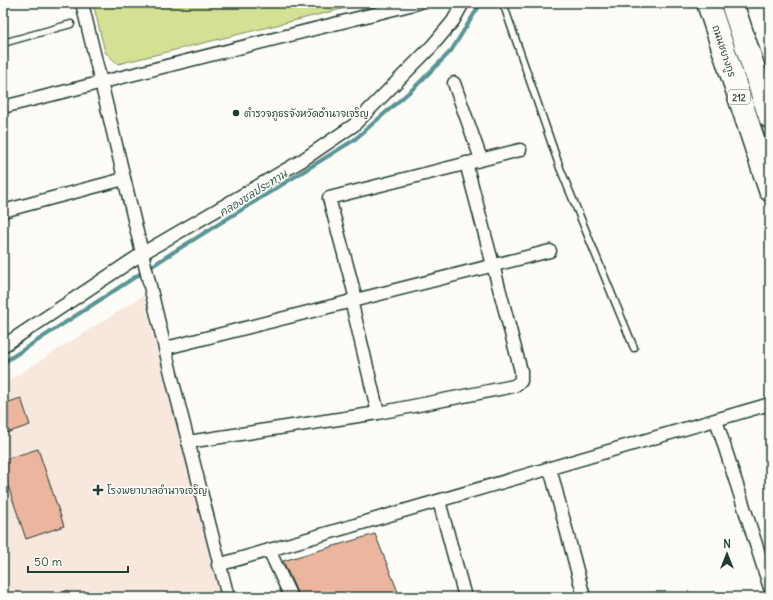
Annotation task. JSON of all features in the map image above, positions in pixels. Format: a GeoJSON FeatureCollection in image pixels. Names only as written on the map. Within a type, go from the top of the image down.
{"type":"FeatureCollection","features":[{"type":"Feature","properties":{"kind":"highway","name":"ถนนชยางกูร"},"geometry":{"type":"LineString","coordinates":[[708,3],[770,190]]}},
{"type":"Feature","properties":{"kind":"highway","name":"212"},"geometry":{"type":"LineString","coordinates":[[732,3],[770,117]]}},
{"type":"Feature","properties":{"kind":"street"},"geometry":{"type":"LineString","coordinates":[[82,3],[124,179],[145,258],[218,565],[228,597]]}},
{"type":"Feature","properties":{"kind":"street"},"geometry":{"type":"LineString","coordinates":[[3,108],[418,3]]}},
{"type":"Feature","properties":{"kind":"street"},"geometry":{"type":"LineString","coordinates":[[3,346],[301,161],[354,125],[432,46],[453,21],[463,3]]}},
{"type":"Feature","properties":{"kind":"street"},"geometry":{"type":"LineString","coordinates":[[454,83],[481,160]]}},
{"type":"Feature","properties":{"kind":"street"},"geometry":{"type":"LineString","coordinates":[[378,412],[329,198],[520,150]]}},
{"type":"Feature","properties":{"kind":"street"},"geometry":{"type":"LineString","coordinates":[[188,442],[378,412],[514,386],[521,381],[521,371],[494,264],[466,163]]}},
{"type":"Feature","properties":{"kind":"street"},"geometry":{"type":"LineString","coordinates":[[3,211],[124,179]]}},
{"type":"Feature","properties":{"kind":"street"},"geometry":{"type":"LineString","coordinates":[[166,348],[353,299],[550,251]]}},
{"type":"Feature","properties":{"kind":"street"},"geometry":{"type":"LineString","coordinates":[[218,565],[770,404]]}},
{"type":"Feature","properties":{"kind":"street"},"geometry":{"type":"LineString","coordinates":[[716,420],[770,588]]}},
{"type":"Feature","properties":{"kind":"street"},"geometry":{"type":"LineString","coordinates":[[550,468],[584,597]]}},
{"type":"Feature","properties":{"kind":"street"},"geometry":{"type":"LineString","coordinates":[[439,501],[465,597]]}},
{"type":"Feature","properties":{"kind":"street"},"geometry":{"type":"LineString","coordinates":[[269,550],[291,597]]}},
{"type":"Feature","properties":{"kind":"lane"},"geometry":{"type":"LineString","coordinates":[[503,3],[560,168],[634,348]]}},
{"type":"Feature","properties":{"kind":"lane"},"geometry":{"type":"LineString","coordinates":[[3,43],[71,24]]}},
{"type":"Feature","properties":{"kind":"shaded area","name":"โรงพยาบาลอำนาจเจริญ"},"geometry":{"type":"Polygon","coordinates":[[[143,296],[221,597],[3,597],[3,384],[143,296]]]}},
{"type":"Feature","properties":{"kind":"green space"},"geometry":{"type":"Polygon","coordinates":[[[93,3],[366,3],[118,64],[105,52],[93,3]]]}},
{"type":"Feature","properties":{"kind":"building"},"geometry":{"type":"Polygon","coordinates":[[[21,398],[30,425],[3,434],[3,404],[21,398]]]}},
{"type":"Feature","properties":{"kind":"building"},"geometry":{"type":"Polygon","coordinates":[[[38,449],[64,526],[26,539],[3,471],[3,460],[38,449]]]}},
{"type":"Feature","properties":{"kind":"building"},"geometry":{"type":"Polygon","coordinates":[[[375,534],[400,597],[299,597],[283,561],[375,534]]]}},
{"type":"Feature","properties":{"kind":"building"},"geometry":{"type":"Polygon","coordinates":[[[68,590],[70,597],[51,597],[68,590]]]}},
{"type":"Feature","properties":{"kind":"waterway","name":"คลองชลประทาน"},"geometry":{"type":"LineString","coordinates":[[3,363],[172,253],[354,140],[415,87],[451,51],[481,3]]}},
{"type":"Feature","properties":{"kind":"place","name":"ตำรวจภูธรจังหวัดอำนาจเจริญ"},"geometry":{"type":"Point","coordinates":[236,113]}},
{"type":"Feature","properties":{"kind":"place","name":"โรงพยาบาลอำนาจเจริญ"},"geometry":{"type":"Point","coordinates":[98,490]}}]}
